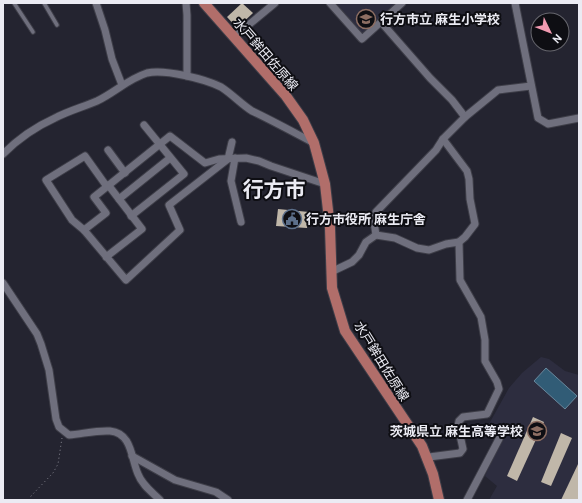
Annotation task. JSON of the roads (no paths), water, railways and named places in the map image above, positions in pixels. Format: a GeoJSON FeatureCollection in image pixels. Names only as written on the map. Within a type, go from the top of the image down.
{"type":"FeatureCollection","features":[{"type":"Feature","properties":{"kind":"main road","name":"水戸鉾田佐原線"},"geometry":{"type":"LineString","coordinates":[[204,3],[286,96],[303,120],[314,143],[325,184],[330,228],[332,288],[345,331],[422,446],[433,474],[439,500]]}},
{"type":"Feature","properties":{"kind":"street"},"geometry":{"type":"LineString","coordinates":[[96,3],[105,30],[112,59],[122,85]]}},
{"type":"Feature","properties":{"kind":"street"},"geometry":{"type":"LineString","coordinates":[[186,3],[188,15],[187,76]]}},
{"type":"Feature","properties":{"kind":"street"},"geometry":{"type":"LineString","coordinates":[[330,3],[362,39],[402,3]]}},
{"type":"Feature","properties":{"kind":"street"},"geometry":{"type":"LineString","coordinates":[[515,3],[538,118],[548,124],[579,118]]}},
{"type":"Feature","properties":{"kind":"street"},"geometry":{"type":"LineString","coordinates":[[234,37],[270,5]]}},
{"type":"Feature","properties":{"kind":"street"},"geometry":{"type":"LineString","coordinates":[[381,22],[430,78],[452,100],[465,117]]}},
{"type":"Feature","properties":{"kind":"street"},"geometry":{"type":"LineString","coordinates":[[3,154],[20,139],[54,118],[98,100],[122,85],[147,74],[166,72],[187,76],[222,88],[252,110],[272,122],[314,143]]}},
{"type":"Feature","properties":{"kind":"street"},"geometry":{"type":"LineString","coordinates":[[376,234],[374,222],[376,212],[436,150],[443,139],[465,117],[498,90],[531,86]]}},
{"type":"Feature","properties":{"kind":"street"},"geometry":{"type":"LineString","coordinates":[[131,216],[184,174],[144,125]]}},
{"type":"Feature","properties":{"kind":"street"},"geometry":{"type":"LineString","coordinates":[[84,230],[106,213],[94,197],[170,136],[205,163],[219,159],[246,158],[259,161],[325,184]]}},
{"type":"Feature","properties":{"kind":"street"},"geometry":{"type":"LineString","coordinates":[[376,234],[395,238],[417,248],[429,250],[446,244],[459,242],[475,224],[470,199],[467,171],[443,139]]}},
{"type":"Feature","properties":{"kind":"street"},"geometry":{"type":"LineString","coordinates":[[232,142],[231,181],[241,222]]}},
{"type":"Feature","properties":{"kind":"street"},"geometry":{"type":"LineString","coordinates":[[108,150],[125,173]]}},
{"type":"Feature","properties":{"kind":"street"},"geometry":{"type":"LineString","coordinates":[[106,257],[142,229],[109,186],[105,184],[85,156],[46,180],[72,220],[84,230],[106,257],[126,280],[180,230],[169,205],[231,159]]}},
{"type":"Feature","properties":{"kind":"street"},"geometry":{"type":"LineString","coordinates":[[119,199],[170,158]]}},
{"type":"Feature","properties":{"kind":"street"},"geometry":{"type":"LineString","coordinates":[[331,272],[352,262],[366,242],[376,234]]}},
{"type":"Feature","properties":{"kind":"street"},"geometry":{"type":"LineString","coordinates":[[426,459],[429,457],[460,454],[463,448],[458,426],[459,421],[463,417],[487,414],[499,389],[497,382],[485,361],[486,340],[481,317],[460,280],[459,242]]}},
{"type":"Feature","properties":{"kind":"street"},"geometry":{"type":"LineString","coordinates":[[3,283],[29,322],[41,344],[49,370],[56,419],[59,427],[69,435],[109,431],[121,434],[127,442],[138,474],[143,483],[160,500]]}},
{"type":"Feature","properties":{"kind":"street"},"geometry":{"type":"LineString","coordinates":[[467,500],[499,439]]}},
{"type":"Feature","properties":{"kind":"street"},"geometry":{"type":"LineString","coordinates":[[132,456],[175,480],[216,492],[228,500]]}},
{"type":"Feature","properties":{"kind":"lane"},"geometry":{"type":"LineString","coordinates":[[14,3],[33,32]]}},
{"type":"Feature","properties":{"kind":"lane"},"geometry":{"type":"LineString","coordinates":[[44,3],[57,25]]}},
{"type":"Feature","properties":{"kind":"place","name":"行方市立 麻生小学校"},"geometry":{"type":"Point","coordinates":[366,19]}},
{"type":"Feature","properties":{"kind":"place","name":"行方市役所 麻生庁舎"},"geometry":{"type":"Point","coordinates":[292,219]}},
{"type":"Feature","properties":{"kind":"place","name":"茨城県立 麻生高等学校"},"geometry":{"type":"Point","coordinates":[537,431]}},
{"type":"Feature","properties":{"kind":"district","name":"行方市"},"geometry":{"type":"Point","coordinates":[274,189]}}]}
